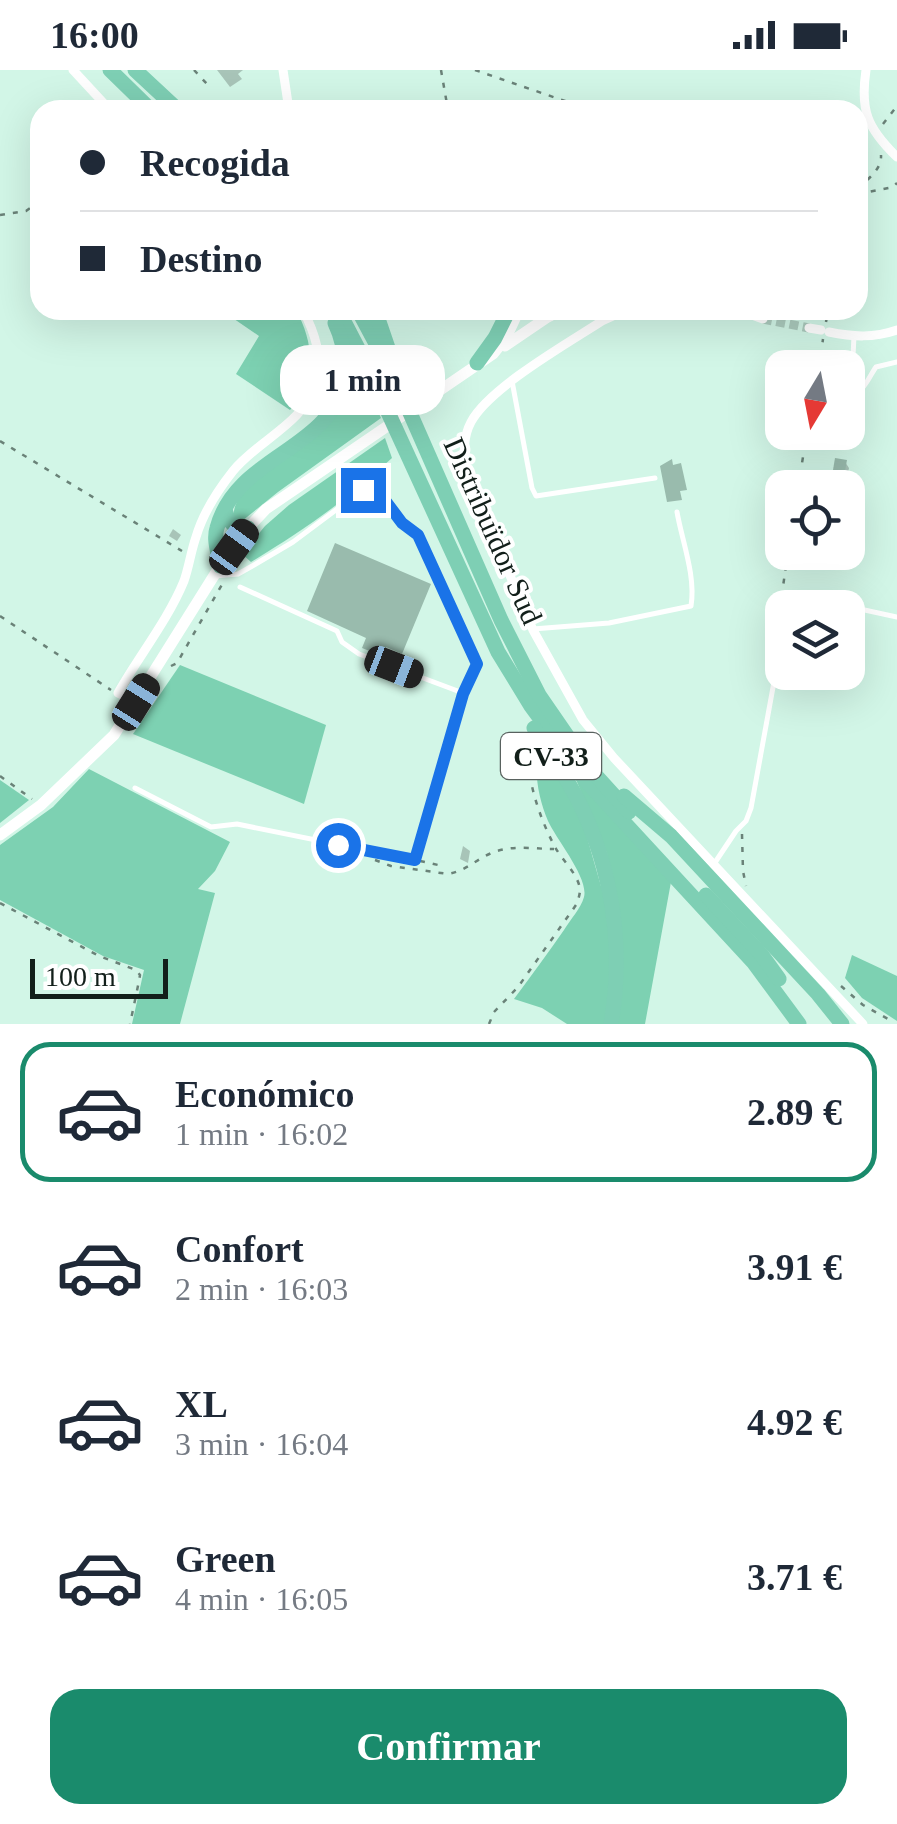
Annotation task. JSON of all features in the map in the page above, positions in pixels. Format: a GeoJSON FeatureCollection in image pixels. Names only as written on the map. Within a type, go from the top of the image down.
{"type":"FeatureCollection","features":[{"type":"Feature","properties":{"kind":"highway"},"geometry":{"type":"LineString","coordinates":[[110,70],[141,100]]}},
{"type":"Feature","properties":{"kind":"highway"},"geometry":{"type":"LineString","coordinates":[[138,74],[167,100]]}},
{"type":"Feature","properties":{"kind":"highway"},"geometry":{"type":"LineString","coordinates":[[138,74],[173,100]]}},
{"type":"Feature","properties":{"kind":"highway"},"geometry":{"type":"LineString","coordinates":[[219,576],[215,534],[232,498],[257,470],[320,426],[340,396],[346,360],[335,320]]}},
{"type":"Feature","properties":{"kind":"highway","name":"Distribuïdor Sud"},"geometry":{"type":"LineString","coordinates":[[343,320],[428,503]]}},
{"type":"Feature","properties":{"kind":"highway","name":"Distribuïdor Sud"},"geometry":{"type":"LineString","coordinates":[[363,320],[396,380],[501,620],[554,719]]}},
{"type":"Feature","properties":{"kind":"highway"},"geometry":{"type":"LineString","coordinates":[[379,320],[395,364],[396,380]]}},
{"type":"Feature","properties":{"kind":"highway"},"geometry":{"type":"LineString","coordinates":[[485,356],[508,320]]}},
{"type":"Feature","properties":{"kind":"highway"},"geometry":{"type":"LineString","coordinates":[[428,503],[498,652],[549,733],[586,781],[754,964],[799,1024]]}},
{"type":"Feature","properties":{"kind":"highway","name":"CV-33"},"geometry":{"type":"LineString","coordinates":[[428,503],[492,657],[578,800],[604,862],[615,919],[617,991],[611,1024]]}},
{"type":"Feature","properties":{"kind":"highway"},"geometry":{"type":"LineString","coordinates":[[225,509],[233,526],[248,528]]}},
{"type":"Feature","properties":{"kind":"highway"},"geometry":{"type":"LineString","coordinates":[[554,719],[616,790],[684,851],[842,1024]]}},
{"type":"Feature","properties":{"kind":"highway","name":"CV-33"},"geometry":{"type":"LineString","coordinates":[[554,719],[590,769],[760,954],[810,1024]]}},
{"type":"Feature","properties":{"kind":"street"},"geometry":{"type":"LineString","coordinates":[[73,70],[101,100]]}},
{"type":"Feature","properties":{"kind":"street"},"geometry":{"type":"LineString","coordinates":[[284,70],[288,100]]}},
{"type":"Feature","properties":{"kind":"street"},"geometry":{"type":"LineString","coordinates":[[863,100],[866,70]]}},
{"type":"Feature","properties":{"kind":"street"},"geometry":{"type":"LineString","coordinates":[[868,120],[897,156]]}},
{"type":"Feature","properties":{"kind":"street"},"geometry":{"type":"LineString","coordinates":[[136,702],[118,693],[175,599],[205,514],[234,469],[295,416],[316,383],[318,350],[308,320]]}},
{"type":"Feature","properties":{"kind":"street"},"geometry":{"type":"LineString","coordinates":[[0,835],[42,805],[114,735],[248,528],[266,508],[543,320]]}},
{"type":"Feature","properties":{"kind":"street"},"geometry":{"type":"LineString","coordinates":[[602,320],[490,397],[479,410],[464,450],[471,487],[533,628],[584,720],[614,758],[863,1024]]}},
{"type":"Feature","properties":{"kind":"street"},"geometry":{"type":"LineString","coordinates":[[820,330],[854,336],[883,335],[897,330]]}},
{"type":"Feature","properties":{"kind":"lane"},"geometry":{"type":"LineString","coordinates":[[853,350],[854,336]]}},
{"type":"Feature","properties":{"kind":"lane"},"geometry":{"type":"LineString","coordinates":[[865,383],[876,367],[897,362]]}},
{"type":"Feature","properties":{"kind":"lane"},"geometry":{"type":"LineString","coordinates":[[512,381],[536,496],[655,478]]}},
{"type":"Feature","properties":{"kind":"lane"},"geometry":{"type":"LineString","coordinates":[[135,788],[211,827],[237,824],[415,860],[463,694],[477,664],[418,535],[402,523],[372,483],[308,532],[254,565],[238,574],[219,576]]}},
{"type":"Feature","properties":{"kind":"lane"},"geometry":{"type":"LineString","coordinates":[[533,628],[609,623],[692,606],[677,512]]}},
{"type":"Feature","properties":{"kind":"lane"},"geometry":{"type":"LineString","coordinates":[[240,587],[336,631],[342,642],[359,654],[463,694]]}},
{"type":"Feature","properties":{"kind":"lane"},"geometry":{"type":"LineString","coordinates":[[865,610],[897,617]]}},
{"type":"Feature","properties":{"kind":"lane"},"geometry":{"type":"LineString","coordinates":[[714,864],[751,808],[773,690]]}},
{"type":"Feature","properties":{"kind":"path"},"geometry":{"type":"LineString","coordinates":[[194,70],[207,84]]}},
{"type":"Feature","properties":{"kind":"path"},"geometry":{"type":"LineString","coordinates":[[442,70],[446,100]]}},
{"type":"Feature","properties":{"kind":"path"},"geometry":{"type":"LineString","coordinates":[[475,70],[562,100]]}},
{"type":"Feature","properties":{"kind":"path"},"geometry":{"type":"LineString","coordinates":[[876,133],[897,106]]}},
{"type":"Feature","properties":{"kind":"path"},"geometry":{"type":"LineString","coordinates":[[868,180],[882,161],[880,146]]}},
{"type":"Feature","properties":{"kind":"path"},"geometry":{"type":"LineString","coordinates":[[868,190],[894,188],[897,184]]}},
{"type":"Feature","properties":{"kind":"path"},"geometry":{"type":"LineString","coordinates":[[0,215],[30,208]]}},
{"type":"Feature","properties":{"kind":"path"},"geometry":{"type":"LineString","coordinates":[[0,441],[190,556]]}},
{"type":"Feature","properties":{"kind":"path"},"geometry":{"type":"LineString","coordinates":[[167,664],[177,664],[219,576]]}},
{"type":"Feature","properties":{"kind":"path"},"geometry":{"type":"LineString","coordinates":[[0,616],[118,693]]}},
{"type":"Feature","properties":{"kind":"path"},"geometry":{"type":"LineString","coordinates":[[489,1024],[579,897],[577,881],[556,849],[536,799],[527,745]]}},
{"type":"Feature","properties":{"kind":"path"},"geometry":{"type":"LineString","coordinates":[[0,776],[42,805]]}},
{"type":"Feature","properties":{"kind":"path"},"geometry":{"type":"LineString","coordinates":[[741,826],[746,886]]}},
{"type":"Feature","properties":{"kind":"path"},"geometry":{"type":"LineString","coordinates":[[376,860],[390,866],[448,874],[509,848],[556,849]]}},
{"type":"Feature","properties":{"kind":"path"},"geometry":{"type":"LineString","coordinates":[[415,860],[438,865]]}},
{"type":"Feature","properties":{"kind":"path"},"geometry":{"type":"LineString","coordinates":[[0,903],[99,956],[136,970],[140,975],[130,1024]]}},
{"type":"Feature","properties":{"kind":"path"},"geometry":{"type":"LineString","coordinates":[[835,980],[863,1004],[888,1018],[890,1024]]}},
{"type":"Feature","properties":{"kind":"green space"},"geometry":{"type":"Polygon","coordinates":[[[236,320],[302,323],[309,348],[309,374],[290,410],[236,374],[259,336],[236,320]]]}},
{"type":"Feature","properties":{"kind":"green space"},"geometry":{"type":"Polygon","coordinates":[[[350,350],[381,418],[242,521],[234,517],[235,505],[254,481],[320,431],[329,417],[350,350]]]}},
{"type":"Feature","properties":{"kind":"green space"},"geometry":{"type":"Polygon","coordinates":[[[385,438],[392,458],[358,487],[251,562],[242,554],[289,505],[385,438]]]}},
{"type":"Feature","properties":{"kind":"green space"},"geometry":{"type":"Polygon","coordinates":[[[180,665],[326,725],[304,804],[133,734],[180,665]]]}},
{"type":"Feature","properties":{"kind":"green space"},"geometry":{"type":"Polygon","coordinates":[[[538,753],[563,784],[584,827],[609,914],[611,972],[605,1024],[567,1024],[542,1008],[514,999],[584,897],[582,880],[542,805],[538,753]]]}},
{"type":"Feature","properties":{"kind":"green space"},"geometry":{"type":"Polygon","coordinates":[[[89,769],[230,842],[215,871],[198,889],[215,893],[180,1024],[132,1024],[144,970],[103,956],[0,900],[0,845],[53,807],[89,769]]]}},
{"type":"Feature","properties":{"kind":"green space"},"geometry":{"type":"Polygon","coordinates":[[[572,770],[671,882],[645,1024],[617,1024],[607,853],[572,770]]]}},
{"type":"Feature","properties":{"kind":"green space"},"geometry":{"type":"Polygon","coordinates":[[[0,780],[29,800],[0,823],[0,780]]]}},
{"type":"Feature","properties":{"kind":"green space"},"geometry":{"type":"Polygon","coordinates":[[[852,955],[897,976],[897,1021],[862,998],[845,978],[852,955]]]}},
{"type":"Feature","properties":{"kind":"building"},"geometry":{"type":"Polygon","coordinates":[[[835,458],[847,460],[845,470],[833,470],[835,458]]]}},
{"type":"Feature","properties":{"kind":"building"},"geometry":{"type":"Polygon","coordinates":[[[672,459],[673,465],[681,463],[687,490],[680,491],[682,500],[667,502],[660,466],[672,459]]]}},
{"type":"Feature","properties":{"kind":"building"},"geometry":{"type":"Polygon","coordinates":[[[335,543],[431,584],[402,654],[386,647],[382,656],[362,648],[366,638],[307,611],[335,543]]]}},
{"type":"Feature","properties":{"kind":"tunnel"},"geometry":{"type":"LineString","coordinates":[[768,320],[809,328]]}},
{"type":"Feature","properties":{"kind":"route"},"geometry":{"type":"LineString","coordinates":[[338,845],[415,860],[463,694],[477,664],[418,535],[402,523],[372,483],[363,490]]}}]}
